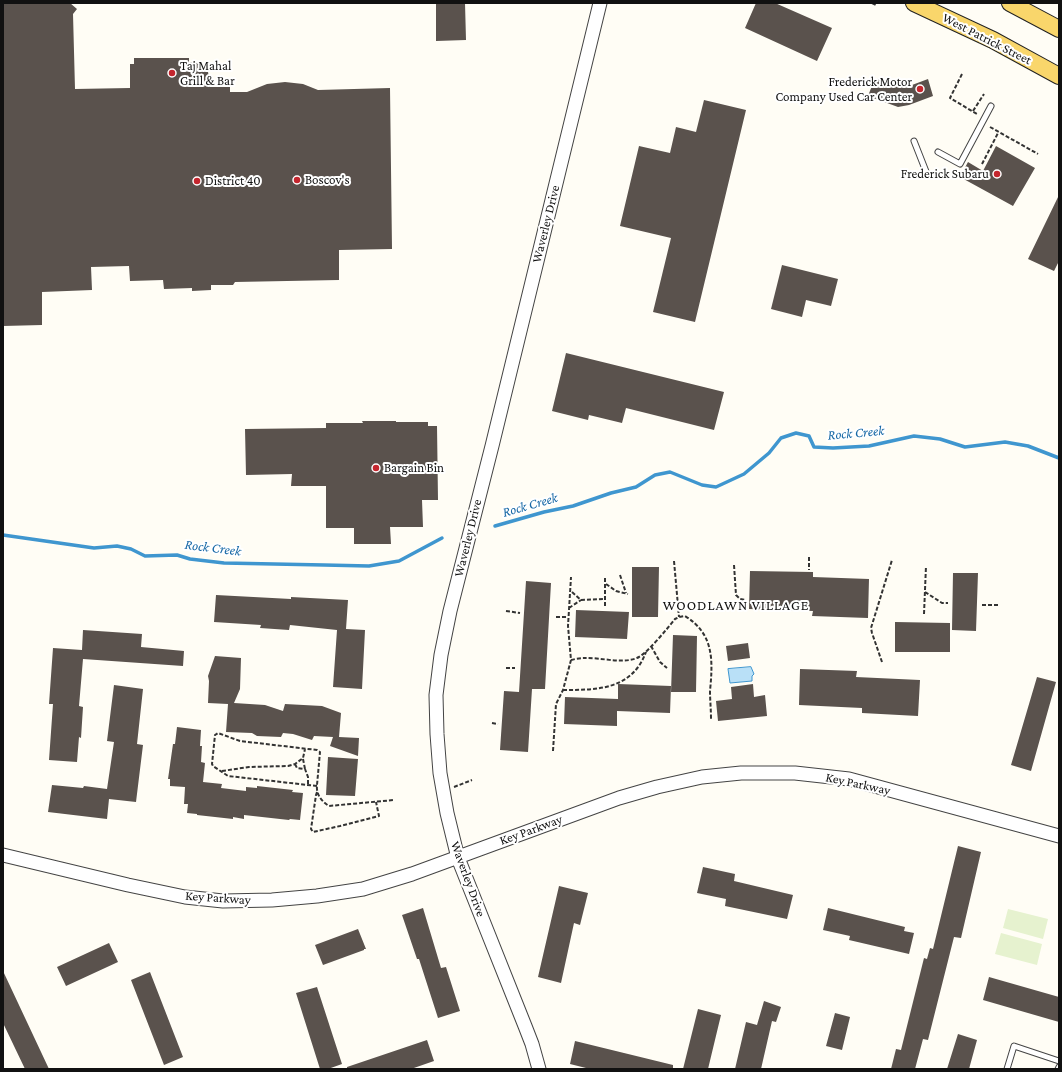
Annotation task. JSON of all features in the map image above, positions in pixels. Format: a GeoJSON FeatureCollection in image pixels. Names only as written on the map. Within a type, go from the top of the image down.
{"type":"FeatureCollection","features":[{"type":"Feature","properties":{"kind":"main road","name":"West Patrick Street"},"geometry":{"type":"LineString","coordinates":[[914,3],[993,40],[1059,76]]}},
{"type":"Feature","properties":{"kind":"main road"},"geometry":{"type":"LineString","coordinates":[[1010,3],[1059,29]]}},
{"type":"Feature","properties":{"kind":"street","name":"Waverley Drive"},"geometry":{"type":"LineString","coordinates":[[539,1069],[532,1044],[458,858],[447,813],[440,773],[436,695],[441,655],[450,611],[600,3]]}},
{"type":"Feature","properties":{"kind":"street","name":"Key Parkway"},"geometry":{"type":"LineString","coordinates":[[3,855],[128,886],[185,896],[224,900],[272,900],[317,896],[363,889],[412,874],[644,790],[702,777],[741,773],[795,773],[849,779],[1059,836]]}},
{"type":"Feature","properties":{"kind":"lane"},"geometry":{"type":"LineString","coordinates":[[938,152],[960,164],[991,106]]}},
{"type":"Feature","properties":{"kind":"lane"},"geometry":{"type":"LineString","coordinates":[[914,141],[927,174]]}},
{"type":"Feature","properties":{"kind":"lane"},"geometry":{"type":"LineString","coordinates":[[1007,1069],[1014,1046],[1059,1061]]}},
{"type":"Feature","properties":{"kind":"path"},"geometry":{"type":"LineString","coordinates":[[872,3],[876,5]]}},
{"type":"Feature","properties":{"kind":"path"},"geometry":{"type":"LineString","coordinates":[[973,111],[984,94]]}},
{"type":"Feature","properties":{"kind":"path"},"geometry":{"type":"LineString","coordinates":[[982,164],[998,133]]}},
{"type":"Feature","properties":{"kind":"path"},"geometry":{"type":"LineString","coordinates":[[809,557],[809,570]]}},
{"type":"Feature","properties":{"kind":"path"},"geometry":{"type":"LineString","coordinates":[[882,662],[871,628],[892,560]]}},
{"type":"Feature","properties":{"kind":"path"},"geometry":{"type":"LineString","coordinates":[[674,561],[678,617]]}},
{"type":"Feature","properties":{"kind":"path"},"geometry":{"type":"LineString","coordinates":[[734,565],[736,595],[745,600]]}},
{"type":"Feature","properties":{"kind":"path"},"geometry":{"type":"LineString","coordinates":[[924,614],[926,566]]}},
{"type":"Feature","properties":{"kind":"path"},"geometry":{"type":"LineString","coordinates":[[605,584],[611,589],[627,594],[620,575]]}},
{"type":"Feature","properties":{"kind":"path"},"geometry":{"type":"LineString","coordinates":[[605,576],[605,606]]}},
{"type":"Feature","properties":{"kind":"path"},"geometry":{"type":"LineString","coordinates":[[553,751],[556,704],[564,690],[572,660],[569,648],[568,617],[571,577]]}},
{"type":"Feature","properties":{"kind":"path"},"geometry":{"type":"LineString","coordinates":[[571,591],[581,600]]}},
{"type":"Feature","properties":{"kind":"path"},"geometry":{"type":"LineString","coordinates":[[925,592],[942,603],[948,603]]}},
{"type":"Feature","properties":{"kind":"path"},"geometry":{"type":"LineString","coordinates":[[569,608],[581,600],[605,599]]}},
{"type":"Feature","properties":{"kind":"path"},"geometry":{"type":"LineString","coordinates":[[982,605],[1000,605]]}},
{"type":"Feature","properties":{"kind":"path"},"geometry":{"type":"LineString","coordinates":[[506,611],[520,613]]}},
{"type":"Feature","properties":{"kind":"path"},"geometry":{"type":"LineString","coordinates":[[572,660],[584,658],[630,660],[640,657],[678,617],[685,616],[703,632],[712,656],[710,692],[711,719]]}},
{"type":"Feature","properties":{"kind":"path"},"geometry":{"type":"LineString","coordinates":[[556,617],[568,617]]}},
{"type":"Feature","properties":{"kind":"path"},"geometry":{"type":"LineString","coordinates":[[650,646],[660,662],[667,668]]}},
{"type":"Feature","properties":{"kind":"path"},"geometry":{"type":"LineString","coordinates":[[564,690],[601,689],[624,680],[636,671],[643,660],[646,651]]}},
{"type":"Feature","properties":{"kind":"path"},"geometry":{"type":"LineString","coordinates":[[506,668],[515,668]]}},
{"type":"Feature","properties":{"kind":"path"},"geometry":{"type":"LineString","coordinates":[[492,723],[498,724]]}},
{"type":"Feature","properties":{"kind":"path"},"geometry":{"type":"LineString","coordinates":[[317,786],[228,776],[212,764],[215,735],[218,733],[240,741],[318,750],[320,752],[317,792],[311,829],[314,832],[379,816],[376,802]]}},
{"type":"Feature","properties":{"kind":"path"},"geometry":{"type":"LineString","coordinates":[[305,748],[303,758],[308,777],[308,786]]}},
{"type":"Feature","properties":{"kind":"path"},"geometry":{"type":"LineString","coordinates":[[221,771],[249,767],[288,766],[295,764],[303,758]]}},
{"type":"Feature","properties":{"kind":"path"},"geometry":{"type":"LineString","coordinates":[[295,764],[297,768],[305,770]]}},
{"type":"Feature","properties":{"kind":"path"},"geometry":{"type":"LineString","coordinates":[[454,786],[472,780]]}},
{"type":"Feature","properties":{"kind":"path"},"geometry":{"type":"LineString","coordinates":[[317,792],[324,802],[332,806],[394,800]]}},
{"type":"Feature","properties":{"kind":"green space"},"geometry":{"type":"Polygon","coordinates":[[[1008,909],[1048,919],[1043,939],[1003,928],[1008,909]]]}},
{"type":"Feature","properties":{"kind":"green space"},"geometry":{"type":"Polygon","coordinates":[[[1001,933],[1042,944],[1037,965],[995,954],[1001,933]]]}},
{"type":"Feature","properties":{"kind":"water"},"geometry":{"type":"Polygon","coordinates":[[[751,667],[754,674],[752,676],[752,681],[730,683],[728,669],[751,667]]]}},
{"type":"Feature","properties":{"kind":"building","name":"District 40"},"geometry":{"type":"Polygon","coordinates":[[[70,3],[77,9],[73,14],[75,89],[130,88],[130,64],[134,64],[134,58],[189,58],[189,62],[207,64],[210,87],[230,87],[230,92],[247,92],[267,84],[285,82],[303,84],[318,90],[390,88],[392,249],[339,250],[339,280],[235,282],[233,285],[211,285],[211,290],[192,291],[192,288],[164,289],[163,280],[130,281],[129,266],[91,267],[92,290],[42,292],[42,325],[3,326],[3,4],[70,3]]]}},
{"type":"Feature","properties":{"kind":"building"},"geometry":{"type":"Polygon","coordinates":[[[436,3],[465,3],[466,40],[436,41],[436,3]]]}},
{"type":"Feature","properties":{"kind":"building"},"geometry":{"type":"Polygon","coordinates":[[[756,3],[775,3],[832,28],[817,61],[745,28],[756,3]]]}},
{"type":"Feature","properties":{"kind":"building"},"geometry":{"type":"Polygon","coordinates":[[[875,78],[904,88],[928,79],[933,96],[909,105],[898,107],[868,96],[875,78]]]}},
{"type":"Feature","properties":{"kind":"building"},"geometry":{"type":"Polygon","coordinates":[[[704,100],[746,110],[695,322],[653,312],[671,238],[620,226],[639,146],[670,153],[676,127],[696,132],[704,100]]]}},
{"type":"Feature","properties":{"kind":"building","name":"Frederick Subaru"},"geometry":{"type":"Polygon","coordinates":[[[996,146],[1035,168],[1013,206],[960,177],[968,162],[983,171],[996,146]]]}},
{"type":"Feature","properties":{"kind":"building"},"geometry":{"type":"Polygon","coordinates":[[[1059,195],[1059,261],[1054,271],[1028,259],[1059,195]]]}},
{"type":"Feature","properties":{"kind":"building"},"geometry":{"type":"Polygon","coordinates":[[[782,265],[838,279],[831,306],[806,300],[802,317],[771,309],[782,265]]]}},
{"type":"Feature","properties":{"kind":"building"},"geometry":{"type":"Polygon","coordinates":[[[566,353],[724,392],[714,430],[626,408],[622,423],[589,415],[588,420],[552,411],[566,353]]]}},
{"type":"Feature","properties":{"kind":"building"},"geometry":{"type":"Polygon","coordinates":[[[362,421],[428,422],[428,426],[437,426],[438,500],[422,500],[423,527],[390,527],[391,544],[354,544],[354,528],[326,528],[326,486],[291,486],[292,474],[246,475],[245,429],[326,428],[326,423],[363,423],[362,421]]]}},
{"type":"Feature","properties":{"kind":"building"},"geometry":{"type":"Polygon","coordinates":[[[632,567],[659,567],[658,617],[632,617],[632,567]]]}},
{"type":"Feature","properties":{"kind":"building"},"geometry":{"type":"Polygon","coordinates":[[[750,571],[813,572],[813,577],[869,579],[868,618],[812,616],[813,611],[749,609],[750,571]]]}},
{"type":"Feature","properties":{"kind":"building"},"geometry":{"type":"Polygon","coordinates":[[[953,573],[978,573],[976,631],[952,630],[953,573]]]}},
{"type":"Feature","properties":{"kind":"building"},"geometry":{"type":"Polygon","coordinates":[[[526,581],[551,583],[545,689],[532,689],[528,752],[500,750],[504,691],[519,692],[526,581]]]}},
{"type":"Feature","properties":{"kind":"building"},"geometry":{"type":"Polygon","coordinates":[[[216,595],[348,600],[346,629],[365,630],[362,689],[333,687],[337,630],[290,625],[289,630],[260,628],[261,625],[214,622],[216,595]]]}},
{"type":"Feature","properties":{"kind":"building"},"geometry":{"type":"Polygon","coordinates":[[[576,610],[629,612],[627,639],[575,637],[576,610]]]}},
{"type":"Feature","properties":{"kind":"building"},"geometry":{"type":"Polygon","coordinates":[[[895,622],[950,623],[950,652],[895,652],[895,622]]]}},
{"type":"Feature","properties":{"kind":"building"},"geometry":{"type":"Polygon","coordinates":[[[83,630],[142,634],[141,647],[184,651],[183,666],[83,659],[79,706],[83,707],[81,738],[79,737],[77,762],[49,760],[53,704],[49,704],[53,648],[82,650],[83,630]]]}},
{"type":"Feature","properties":{"kind":"building"},"geometry":{"type":"Polygon","coordinates":[[[673,635],[697,636],[696,692],[671,692],[673,635]]]}},
{"type":"Feature","properties":{"kind":"building"},"geometry":{"type":"Polygon","coordinates":[[[748,643],[750,658],[728,661],[726,646],[748,643]]]}},
{"type":"Feature","properties":{"kind":"building"},"geometry":{"type":"Polygon","coordinates":[[[215,656],[241,658],[240,689],[234,703],[265,705],[283,711],[285,704],[322,706],[341,713],[339,737],[359,738],[358,756],[330,746],[333,737],[314,736],[312,740],[293,734],[283,733],[281,737],[257,736],[252,733],[226,732],[228,704],[208,703],[208,676],[215,656]]]}},
{"type":"Feature","properties":{"kind":"building"},"geometry":{"type":"Polygon","coordinates":[[[800,669],[857,671],[856,677],[920,680],[918,716],[862,713],[862,708],[799,705],[800,669]]]}},
{"type":"Feature","properties":{"kind":"building"},"geometry":{"type":"Polygon","coordinates":[[[1037,677],[1056,682],[1031,771],[1011,765],[1037,677]]]}},
{"type":"Feature","properties":{"kind":"building"},"geometry":{"type":"Polygon","coordinates":[[[618,684],[671,686],[670,713],[617,711],[617,726],[564,724],[565,697],[618,699],[618,684]]]}},
{"type":"Feature","properties":{"kind":"building"},"geometry":{"type":"Polygon","coordinates":[[[753,684],[754,697],[765,695],[767,716],[718,721],[716,701],[732,699],[731,687],[753,684]]]}},
{"type":"Feature","properties":{"kind":"building"},"geometry":{"type":"Polygon","coordinates":[[[114,685],[143,689],[137,744],[143,745],[136,802],[109,799],[107,819],[48,812],[52,785],[83,788],[84,786],[107,789],[114,742],[107,741],[114,685]]]}},
{"type":"Feature","properties":{"kind":"building"},"geometry":{"type":"Polygon","coordinates":[[[177,727],[201,730],[201,762],[205,763],[203,782],[222,784],[221,788],[246,791],[246,787],[257,788],[257,786],[293,790],[292,792],[303,793],[300,820],[244,815],[244,819],[233,817],[233,819],[187,813],[188,804],[184,804],[185,787],[170,786],[170,779],[168,779],[177,727]]]}},
{"type":"Feature","properties":{"kind":"building"},"geometry":{"type":"Polygon","coordinates":[[[328,757],[358,759],[355,796],[326,795],[328,757]]]}},
{"type":"Feature","properties":{"kind":"building"},"geometry":{"type":"Polygon","coordinates":[[[958,846],[981,852],[961,938],[954,937],[928,1040],[923,1039],[915,1069],[891,1069],[896,1049],[901,1050],[924,958],[927,959],[930,948],[933,949],[958,846]]]}},
{"type":"Feature","properties":{"kind":"building"},"geometry":{"type":"Polygon","coordinates":[[[703,867],[735,874],[734,881],[793,895],[787,919],[725,906],[726,899],[697,893],[703,867]]]}},
{"type":"Feature","properties":{"kind":"building"},"geometry":{"type":"Polygon","coordinates":[[[559,886],[588,893],[580,925],[574,923],[561,983],[538,977],[559,886]]]}},
{"type":"Feature","properties":{"kind":"building"},"geometry":{"type":"Polygon","coordinates":[[[423,908],[441,968],[446,967],[460,1011],[438,1018],[419,959],[417,959],[402,915],[423,908]]]}},
{"type":"Feature","properties":{"kind":"building"},"geometry":{"type":"Polygon","coordinates":[[[828,908],[905,927],[904,931],[914,933],[909,954],[849,940],[850,936],[823,930],[828,908]]]}},
{"type":"Feature","properties":{"kind":"building"},"geometry":{"type":"Polygon","coordinates":[[[358,929],[366,949],[323,965],[315,945],[358,929]]]}},
{"type":"Feature","properties":{"kind":"building"},"geometry":{"type":"Polygon","coordinates":[[[109,943],[118,962],[66,986],[57,967],[109,943]]]}},
{"type":"Feature","properties":{"kind":"building"},"geometry":{"type":"Polygon","coordinates":[[[3,971],[49,1069],[25,1069],[3,1023],[3,971]]]}},
{"type":"Feature","properties":{"kind":"building"},"geometry":{"type":"Polygon","coordinates":[[[150,972],[183,1057],[164,1065],[131,980],[150,972]]]}},
{"type":"Feature","properties":{"kind":"building"},"geometry":{"type":"Polygon","coordinates":[[[989,977],[1059,997],[1059,1022],[983,1000],[989,977]]]}},
{"type":"Feature","properties":{"kind":"building"},"geometry":{"type":"Polygon","coordinates":[[[317,987],[342,1064],[328,1069],[320,1069],[296,993],[317,987]]]}},
{"type":"Feature","properties":{"kind":"building"},"geometry":{"type":"Polygon","coordinates":[[[764,1001],[781,1007],[776,1022],[772,1021],[761,1069],[735,1069],[746,1022],[757,1025],[764,1001]]]}},
{"type":"Feature","properties":{"kind":"building"},"geometry":{"type":"Polygon","coordinates":[[[698,1009],[721,1015],[708,1069],[683,1069],[698,1009]]]}},
{"type":"Feature","properties":{"kind":"building"},"geometry":{"type":"Polygon","coordinates":[[[835,1013],[850,1017],[842,1050],[826,1046],[835,1013]]]}},
{"type":"Feature","properties":{"kind":"building"},"geometry":{"type":"Polygon","coordinates":[[[958,1034],[977,1040],[969,1069],[947,1069],[958,1034]]]}},
{"type":"Feature","properties":{"kind":"building"},"geometry":{"type":"Polygon","coordinates":[[[427,1040],[434,1061],[411,1069],[347,1069],[347,1067],[427,1040]]]}},
{"type":"Feature","properties":{"kind":"building"},"geometry":{"type":"Polygon","coordinates":[[[575,1041],[673,1065],[673,1069],[590,1069],[570,1064],[575,1041]]]}},
{"type":"Feature","properties":{"kind":"waterway","name":"Rock Creek"},"geometry":{"type":"LineString","coordinates":[[495,526],[544,512],[573,506],[611,493],[636,487],[655,475],[670,472],[702,485],[716,487],[744,474],[769,453],[781,438],[796,433],[809,436],[814,447],[833,448],[869,446],[914,436],[940,439],[965,447],[1005,442],[1028,446],[1059,458]]}},
{"type":"Feature","properties":{"kind":"waterway","name":"Rock Creek"},"geometry":{"type":"LineString","coordinates":[[3,535],[94,548],[117,546],[131,549],[145,556],[177,555],[190,559],[224,563],[369,566],[399,561],[442,538]]}},
{"type":"Feature","properties":{"kind":"place","name":"Taj Mahal Grill & Bar"},"geometry":{"type":"Point","coordinates":[172,73]}},
{"type":"Feature","properties":{"kind":"place","name":"Frederick Motor Company Used Car Center"},"geometry":{"type":"Point","coordinates":[920,89]}},
{"type":"Feature","properties":{"kind":"place","name":"Frederick Subaru"},"geometry":{"type":"Point","coordinates":[997,174]}},
{"type":"Feature","properties":{"kind":"place","name":"Boscov's"},"geometry":{"type":"Point","coordinates":[297,180]}},
{"type":"Feature","properties":{"kind":"place","name":"District 40"},"geometry":{"type":"Point","coordinates":[197,181]}},
{"type":"Feature","properties":{"kind":"place","name":"Bargain Bin"},"geometry":{"type":"Point","coordinates":[376,468]}},
{"type":"Feature","properties":{"kind":"district","name":"WOODLAWN VILLAGE"},"geometry":{"type":"Point","coordinates":[736,606]}}]}
